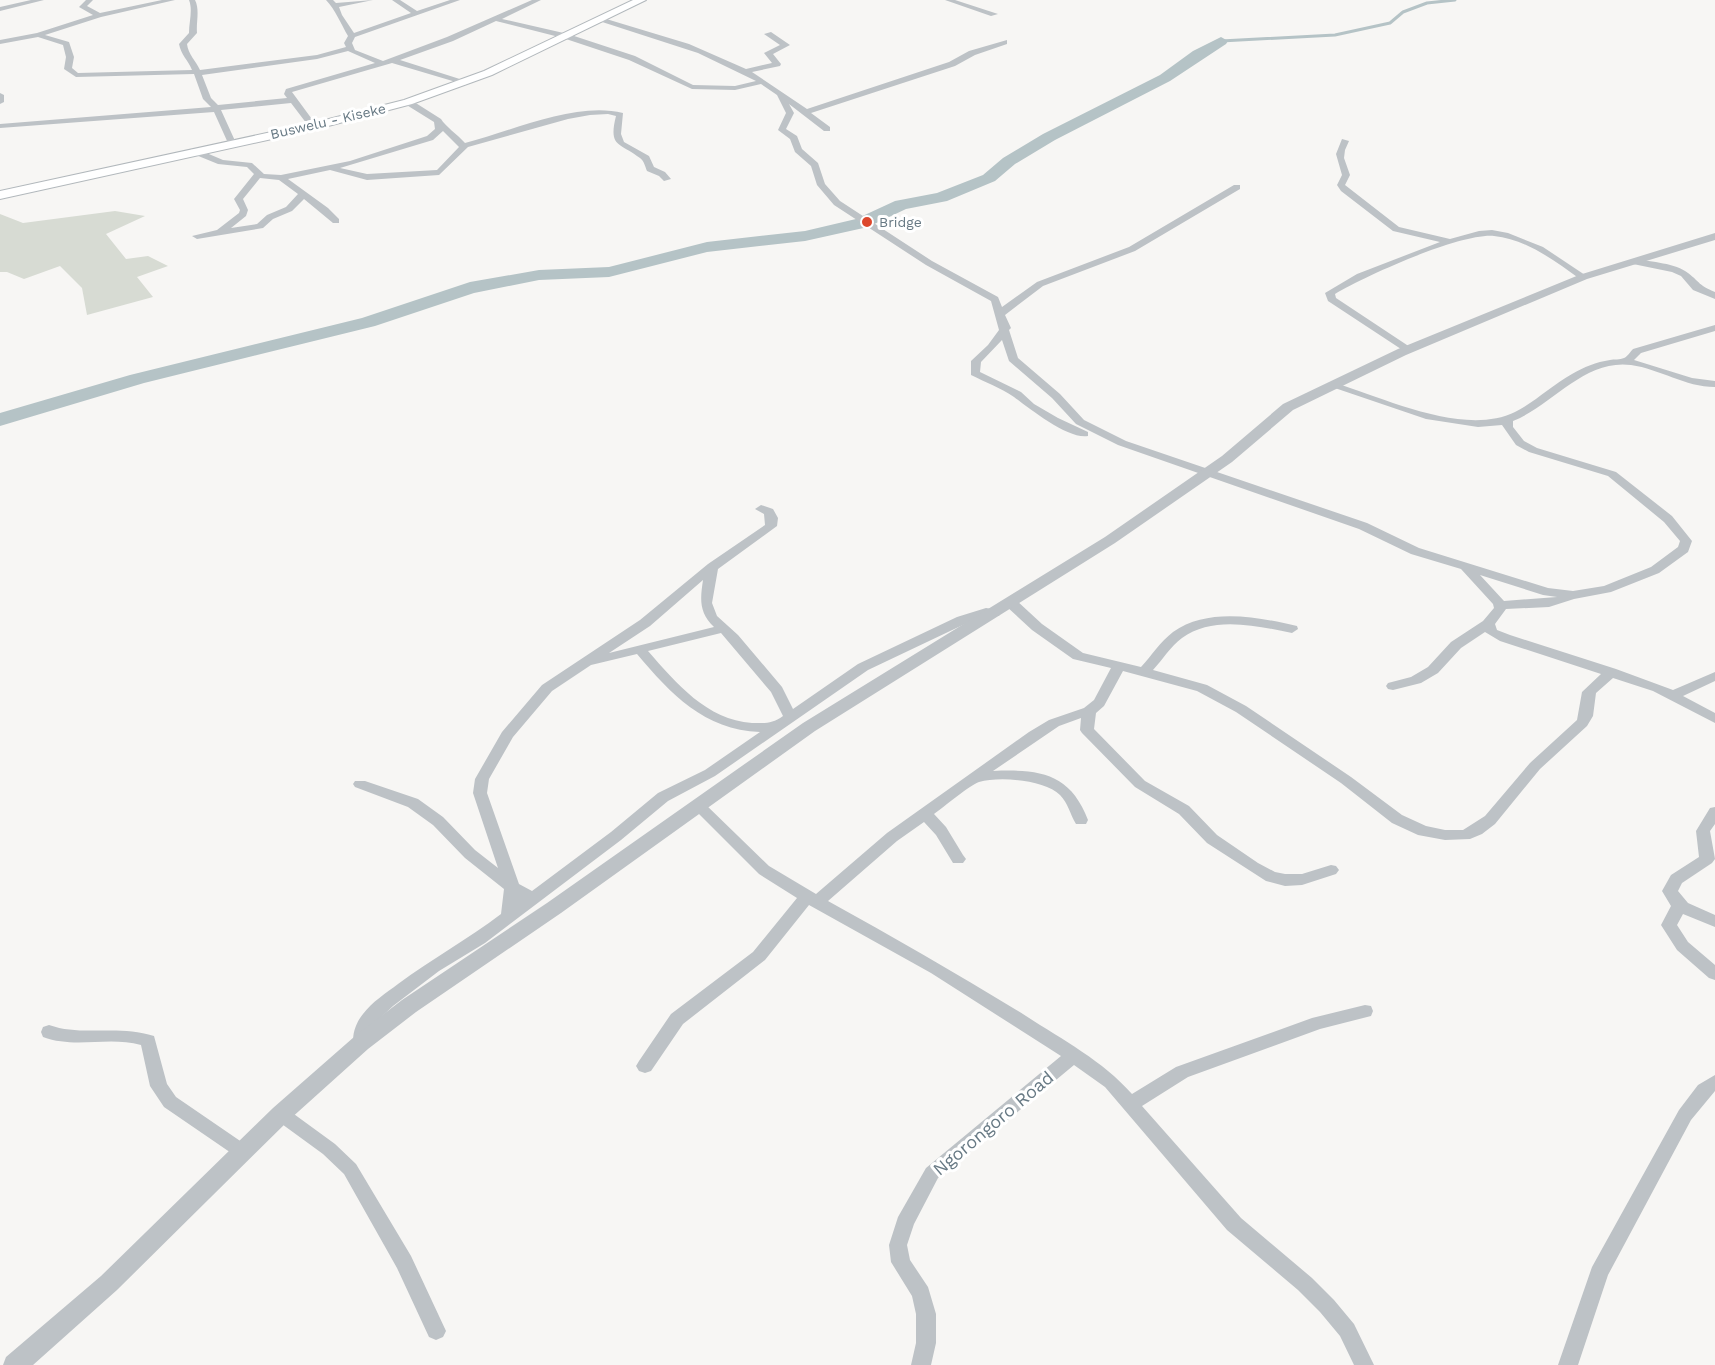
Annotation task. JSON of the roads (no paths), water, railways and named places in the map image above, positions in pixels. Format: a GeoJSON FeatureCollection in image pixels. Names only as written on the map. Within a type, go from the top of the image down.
{"type":"FeatureCollection","features":[{"type":"Feature","properties":{"kind":"main road","name":"Buswelu - Kiseke"},"geometry":{"type":"LineString","coordinates":[[0,195],[312,126],[408,102],[463,83],[640,0]]}},
{"type":"Feature","properties":{"kind":"street"},"geometry":{"type":"LineString","coordinates":[[0,9],[41,0]]}},
{"type":"Feature","properties":{"kind":"street"},"geometry":{"type":"LineString","coordinates":[[90,0],[83,7],[99,15]]}},
{"type":"Feature","properties":{"kind":"street"},"geometry":{"type":"LineString","coordinates":[[0,42],[38,35],[99,15],[172,0]]}},
{"type":"Feature","properties":{"kind":"street"},"geometry":{"type":"LineString","coordinates":[[192,0],[195,7],[193,33],[183,44],[184,52],[198,72],[207,99],[216,109],[232,143]]}},
{"type":"Feature","properties":{"kind":"street"},"geometry":{"type":"LineString","coordinates":[[352,36],[332,2],[370,0]]}},
{"type":"Feature","properties":{"kind":"street"},"geometry":{"type":"LineString","coordinates":[[395,0],[417,14]]}},
{"type":"Feature","properties":{"kind":"street"},"geometry":{"type":"LineString","coordinates":[[350,48],[348,43],[352,36],[457,0]]}},
{"type":"Feature","properties":{"kind":"street"},"geometry":{"type":"LineString","coordinates":[[312,126],[288,94],[293,88],[392,60],[450,39],[509,9],[538,0]]}},
{"type":"Feature","properties":{"kind":"street"},"geometry":{"type":"LineString","coordinates":[[948,0],[994,14]]}},
{"type":"Feature","properties":{"kind":"street"},"geometry":{"type":"LineString","coordinates":[[0,3],[20,4]]}},
{"type":"Feature","properties":{"kind":"street"},"geometry":{"type":"LineString","coordinates":[[493,19],[565,36],[632,58],[692,87],[735,88],[761,82]]}},
{"type":"Feature","properties":{"kind":"street"},"geometry":{"type":"LineString","coordinates":[[600,20],[688,46],[744,72],[781,94],[827,129]]}},
{"type":"Feature","properties":{"kind":"street"},"geometry":{"type":"LineString","coordinates":[[744,72],[777,64],[768,53],[786,45],[768,34]]}},
{"type":"Feature","properties":{"kind":"street"},"geometry":{"type":"LineString","coordinates":[[38,35],[66,44],[70,57],[68,69],[76,75],[198,72],[309,58],[350,48],[382,63]]}},
{"type":"Feature","properties":{"kind":"street"},"geometry":{"type":"LineString","coordinates":[[806,112],[952,64],[972,53],[1004,42]]}},
{"type":"Feature","properties":{"kind":"street"},"geometry":{"type":"LineString","coordinates":[[392,60],[463,83]]}},
{"type":"Feature","properties":{"kind":"street"},"geometry":{"type":"LineString","coordinates":[[781,94],[782,101],[790,113],[783,132],[794,138],[798,150],[815,165],[821,185],[827,193],[837,203],[862,217],[929,263],[995,298],[1006,328],[1011,354],[1022,368],[1056,396],[1071,416],[1122,443]]}},
{"type":"Feature","properties":{"kind":"street"},"geometry":{"type":"LineString","coordinates":[[0,95],[0,102]]}},
{"type":"Feature","properties":{"kind":"street"},"geometry":{"type":"LineString","coordinates":[[0,126],[216,109],[292,100]]}},
{"type":"Feature","properties":{"kind":"street"},"geometry":{"type":"LineString","coordinates":[[408,102],[434,118],[463,146]]}},
{"type":"Feature","properties":{"kind":"street"},"geometry":{"type":"LineString","coordinates":[[463,146],[588,112],[610,111],[620,115],[617,140],[620,146],[646,158],[650,169],[667,179]]}},
{"type":"Feature","properties":{"kind":"street"},"geometry":{"type":"LineString","coordinates":[[194,151],[221,162],[249,165],[259,174],[281,178],[331,168],[419,143],[430,138],[439,130],[440,125]]}},
{"type":"Feature","properties":{"kind":"street"},"geometry":{"type":"LineString","coordinates":[[1345,141],[1339,153],[1339,161],[1346,175],[1341,185],[1344,189],[1396,229],[1450,242]]}},
{"type":"Feature","properties":{"kind":"street"},"geometry":{"type":"LineString","coordinates":[[331,168],[367,177],[434,173],[447,167],[463,150],[463,146]]}},
{"type":"Feature","properties":{"kind":"street"},"geometry":{"type":"LineString","coordinates":[[220,231],[243,214],[244,210],[238,203],[238,199],[259,174]]}},
{"type":"Feature","properties":{"kind":"street"},"geometry":{"type":"LineString","coordinates":[[281,178],[326,210],[336,220]]}},
{"type":"Feature","properties":{"kind":"street"},"geometry":{"type":"LineString","coordinates":[[1001,313],[1040,284],[1123,254],[1237,187]]}},
{"type":"Feature","properties":{"kind":"street"},"geometry":{"type":"LineString","coordinates":[[197,236],[260,226],[270,217],[289,209],[302,195]]}},
{"type":"Feature","properties":{"kind":"street"},"geometry":{"type":"LineString","coordinates":[[1408,349],[1330,299],[1330,293],[1412,255],[1480,232],[1494,233],[1542,251],[1583,277]]}},
{"type":"Feature","properties":{"kind":"street"},"geometry":{"type":"LineString","coordinates":[[15,1365],[109,1283],[281,1114],[361,1043],[435,988],[554,908],[859,695],[1110,540],[1207,473],[1288,406],[1408,349],[1583,277],[1715,236]]}},
{"type":"Feature","properties":{"kind":"street"},"geometry":{"type":"LineString","coordinates":[[1636,262],[1675,270],[1684,274],[1692,286],[1715,296]]}},
{"type":"Feature","properties":{"kind":"street"},"geometry":{"type":"LineString","coordinates":[[1006,328],[993,347],[976,361],[975,373],[1017,394],[1030,406],[1054,420],[1092,436],[1122,443],[1363,526],[1415,551],[1467,569],[1547,592],[1573,596]]}},
{"type":"Feature","properties":{"kind":"street"},"geometry":{"type":"LineString","coordinates":[[1626,361],[1637,351],[1715,328]]}},
{"type":"Feature","properties":{"kind":"street"},"geometry":{"type":"LineString","coordinates":[[1331,385],[1467,423],[1494,422],[1519,415],[1583,371],[1596,366],[1626,361],[1644,363],[1695,382],[1715,384]]}},
{"type":"Feature","properties":{"kind":"street"},"geometry":{"type":"LineString","coordinates":[[1499,605],[1550,603],[1607,589],[1655,570],[1684,549],[1686,541],[1668,519],[1612,474],[1592,465],[1533,450],[1520,443],[1507,427],[1508,418]]}},
{"type":"Feature","properties":{"kind":"street"},"geometry":{"type":"LineString","coordinates":[[509,914],[512,887],[480,793],[482,779],[507,735],[547,688],[581,663],[645,623],[712,567],[771,526],[772,518],[769,512],[761,509]]}},
{"type":"Feature","properties":{"kind":"street"},"geometry":{"type":"LineString","coordinates":[[712,567],[706,603],[711,617],[733,638],[777,690],[790,717]]}},
{"type":"Feature","properties":{"kind":"street"},"geometry":{"type":"LineString","coordinates":[[1467,569],[1499,605]]}},
{"type":"Feature","properties":{"kind":"street"},"geometry":{"type":"LineString","coordinates":[[1011,603],[1070,652],[1202,687],[1241,709],[1346,780],[1396,819],[1423,831],[1445,835],[1465,835],[1486,824],[1535,766],[1582,723],[1586,716],[1590,692],[1611,672]]}},
{"type":"Feature","properties":{"kind":"street"},"geometry":{"type":"LineString","coordinates":[[1393,686],[1416,680],[1432,670],[1456,645],[1488,624],[1499,605]]}},
{"type":"Feature","properties":{"kind":"street"},"geometry":{"type":"LineString","coordinates":[[361,1043],[362,1032],[368,1019],[387,1001],[479,939],[509,914],[616,836],[663,797],[710,773],[863,667],[962,620],[986,612],[994,613]]}},
{"type":"Feature","properties":{"kind":"street"},"geometry":{"type":"LineString","coordinates":[[1144,671],[1174,638],[1203,622],[1233,619],[1292,629]]}},
{"type":"Feature","properties":{"kind":"street"},"geometry":{"type":"LineString","coordinates":[[1488,624],[1492,632],[1505,638],[1674,695],[1715,719]]}},
{"type":"Feature","properties":{"kind":"street"},"geometry":{"type":"LineString","coordinates":[[581,663],[641,651],[722,629]]}},
{"type":"Feature","properties":{"kind":"street"},"geometry":{"type":"LineString","coordinates":[[641,651],[679,694],[705,714],[733,725],[773,728]]}},
{"type":"Feature","properties":{"kind":"street"},"geometry":{"type":"LineString","coordinates":[[645,1066],[676,1019],[759,956],[812,900],[925,814],[1054,723],[1089,711],[1099,703],[1119,666]]}},
{"type":"Feature","properties":{"kind":"street"},"geometry":{"type":"LineString","coordinates":[[1674,695],[1715,676]]}},
{"type":"Feature","properties":{"kind":"street"},"geometry":{"type":"LineString","coordinates":[[1089,711],[1087,730],[1093,737],[1116,756],[1140,784],[1184,810],[1230,853],[1271,877],[1285,880],[1302,879],[1331,870]]}},
{"type":"Feature","properties":{"kind":"street"},"geometry":{"type":"LineString","coordinates":[[978,777],[1023,774],[1051,781],[1077,805],[1081,820]]}},
{"type":"Feature","properties":{"kind":"street"},"geometry":{"type":"LineString","coordinates":[[360,784],[413,803],[438,821],[470,854],[512,887],[532,898]]}},
{"type":"Feature","properties":{"kind":"street"},"geometry":{"type":"LineString","coordinates":[[698,806],[765,870],[812,900],[937,969],[1074,1055],[1111,1082],[1234,1224],[1305,1284],[1327,1306],[1347,1330],[1364,1365]]}},
{"type":"Feature","properties":{"kind":"street"},"geometry":{"type":"LineString","coordinates":[[1715,812],[1703,831],[1707,859],[1676,879],[1670,891],[1672,899],[1680,905],[1715,921]]}},
{"type":"Feature","properties":{"kind":"street"},"geometry":{"type":"LineString","coordinates":[[925,814],[942,831],[958,859]]}},
{"type":"Feature","properties":{"kind":"street"},"geometry":{"type":"LineString","coordinates":[[1680,905],[1669,925],[1673,936],[1681,946],[1715,974]]}},
{"type":"Feature","properties":{"kind":"street"},"geometry":{"type":"LineString","coordinates":[[1131,1104],[1182,1072],[1318,1023],[1365,1011]]}},
{"type":"Feature","properties":{"kind":"street"},"geometry":{"type":"LineString","coordinates":[[50,1032],[64,1036],[111,1034],[148,1041],[159,1086],[170,1102],[243,1152]]}},
{"type":"Feature","properties":{"kind":"street","name":"Ngorongoro Road"},"geometry":{"type":"LineString","coordinates":[[921,1365],[926,1343],[926,1314],[921,1293],[901,1262],[898,1245],[905,1223],[932,1173],[1074,1055]]}},
{"type":"Feature","properties":{"kind":"street"},"geometry":{"type":"LineString","coordinates":[[1568,1365],[1599,1273],[1685,1115],[1704,1090],[1715,1082]]}},
{"type":"Feature","properties":{"kind":"street"},"geometry":{"type":"LineString","coordinates":[[281,1114],[329,1149],[350,1169],[404,1262],[436,1331]]}},
{"type":"Feature","properties":{"kind":"waterway"},"geometry":{"type":"LineString","coordinates":[[1221,41],[1335,35],[1390,23],[1403,12],[1427,3],[1455,0]]}},
{"type":"Feature","properties":{"kind":"waterway"},"geometry":{"type":"LineString","coordinates":[[0,420],[30,409],[137,379],[368,322],[470,288],[539,275],[609,272],[707,247],[805,236],[862,223],[901,205],[941,197],[989,178],[1009,161],[1049,137],[1165,78],[1198,54],[1221,41]]}},
{"type":"Feature","properties":{"kind":"place","name":"Bridge"},"geometry":{"type":"Point","coordinates":[867,222]}}]}
